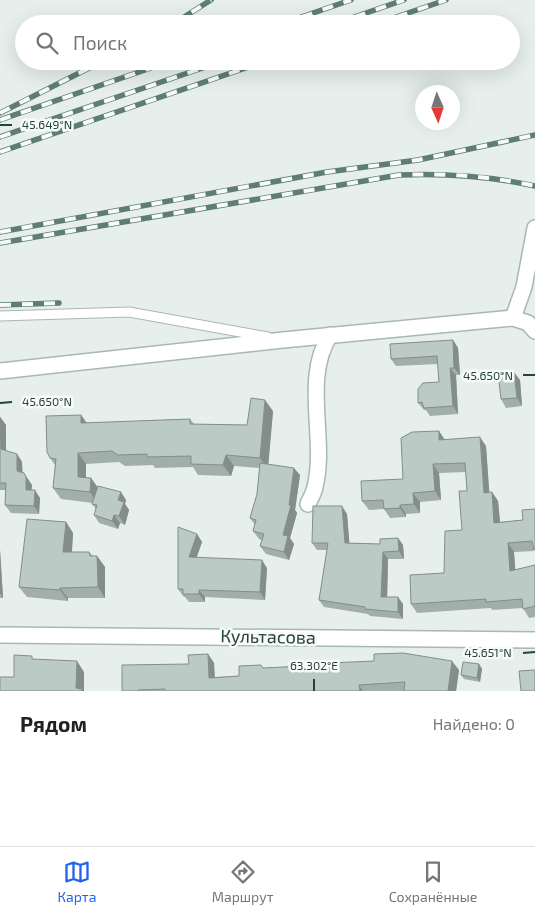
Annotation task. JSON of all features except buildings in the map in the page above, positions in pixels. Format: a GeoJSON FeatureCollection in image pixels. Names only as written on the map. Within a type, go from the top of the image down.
{"type":"FeatureCollection","features":[{"type":"Feature","properties":{"kind":"street"},"geometry":{"type":"LineString","coordinates":[[513,318],[524,287],[535,228]]}},
{"type":"Feature","properties":{"kind":"street"},"geometry":{"type":"LineString","coordinates":[[0,371],[330,335],[513,318],[528,323],[535,331]]}},
{"type":"Feature","properties":{"kind":"street"},"geometry":{"type":"LineString","coordinates":[[308,504],[315,487],[316,476],[318,450],[315,406],[320,350],[330,335]]}},
{"type":"Feature","properties":{"kind":"street","name":"Культасова"},"geometry":{"type":"LineString","coordinates":[[0,635],[535,640]]}},
{"type":"Feature","properties":{"kind":"lane"},"geometry":{"type":"LineString","coordinates":[[0,316],[129,312],[283,340]]}},
{"type":"Feature","properties":{"kind":"railway"},"geometry":{"type":"LineString","coordinates":[[187,15],[211,0]]}},
{"type":"Feature","properties":{"kind":"railway"},"geometry":{"type":"LineString","coordinates":[[307,15],[351,0]]}},
{"type":"Feature","properties":{"kind":"railway"},"geometry":{"type":"LineString","coordinates":[[360,15],[404,0]]}},
{"type":"Feature","properties":{"kind":"railway"},"geometry":{"type":"LineString","coordinates":[[402,15],[446,0]]}},
{"type":"Feature","properties":{"kind":"railway"},"geometry":{"type":"LineString","coordinates":[[0,113],[85,70]]}},
{"type":"Feature","properties":{"kind":"railway"},"geometry":{"type":"LineString","coordinates":[[0,120],[145,70]]}},
{"type":"Feature","properties":{"kind":"railway"},"geometry":{"type":"LineString","coordinates":[[0,137],[197,70]]}},
{"type":"Feature","properties":{"kind":"railway"},"geometry":{"type":"LineString","coordinates":[[0,152],[240,70]]}},
{"type":"Feature","properties":{"kind":"railway"},"geometry":{"type":"LineString","coordinates":[[0,232],[327,172],[418,160],[535,135]]}},
{"type":"Feature","properties":{"kind":"railway"},"geometry":{"type":"LineString","coordinates":[[0,243],[399,175],[434,174],[467,176],[535,186]]}},
{"type":"Feature","properties":{"kind":"railway"},"geometry":{"type":"LineString","coordinates":[[0,305],[59,303]]}}]}
